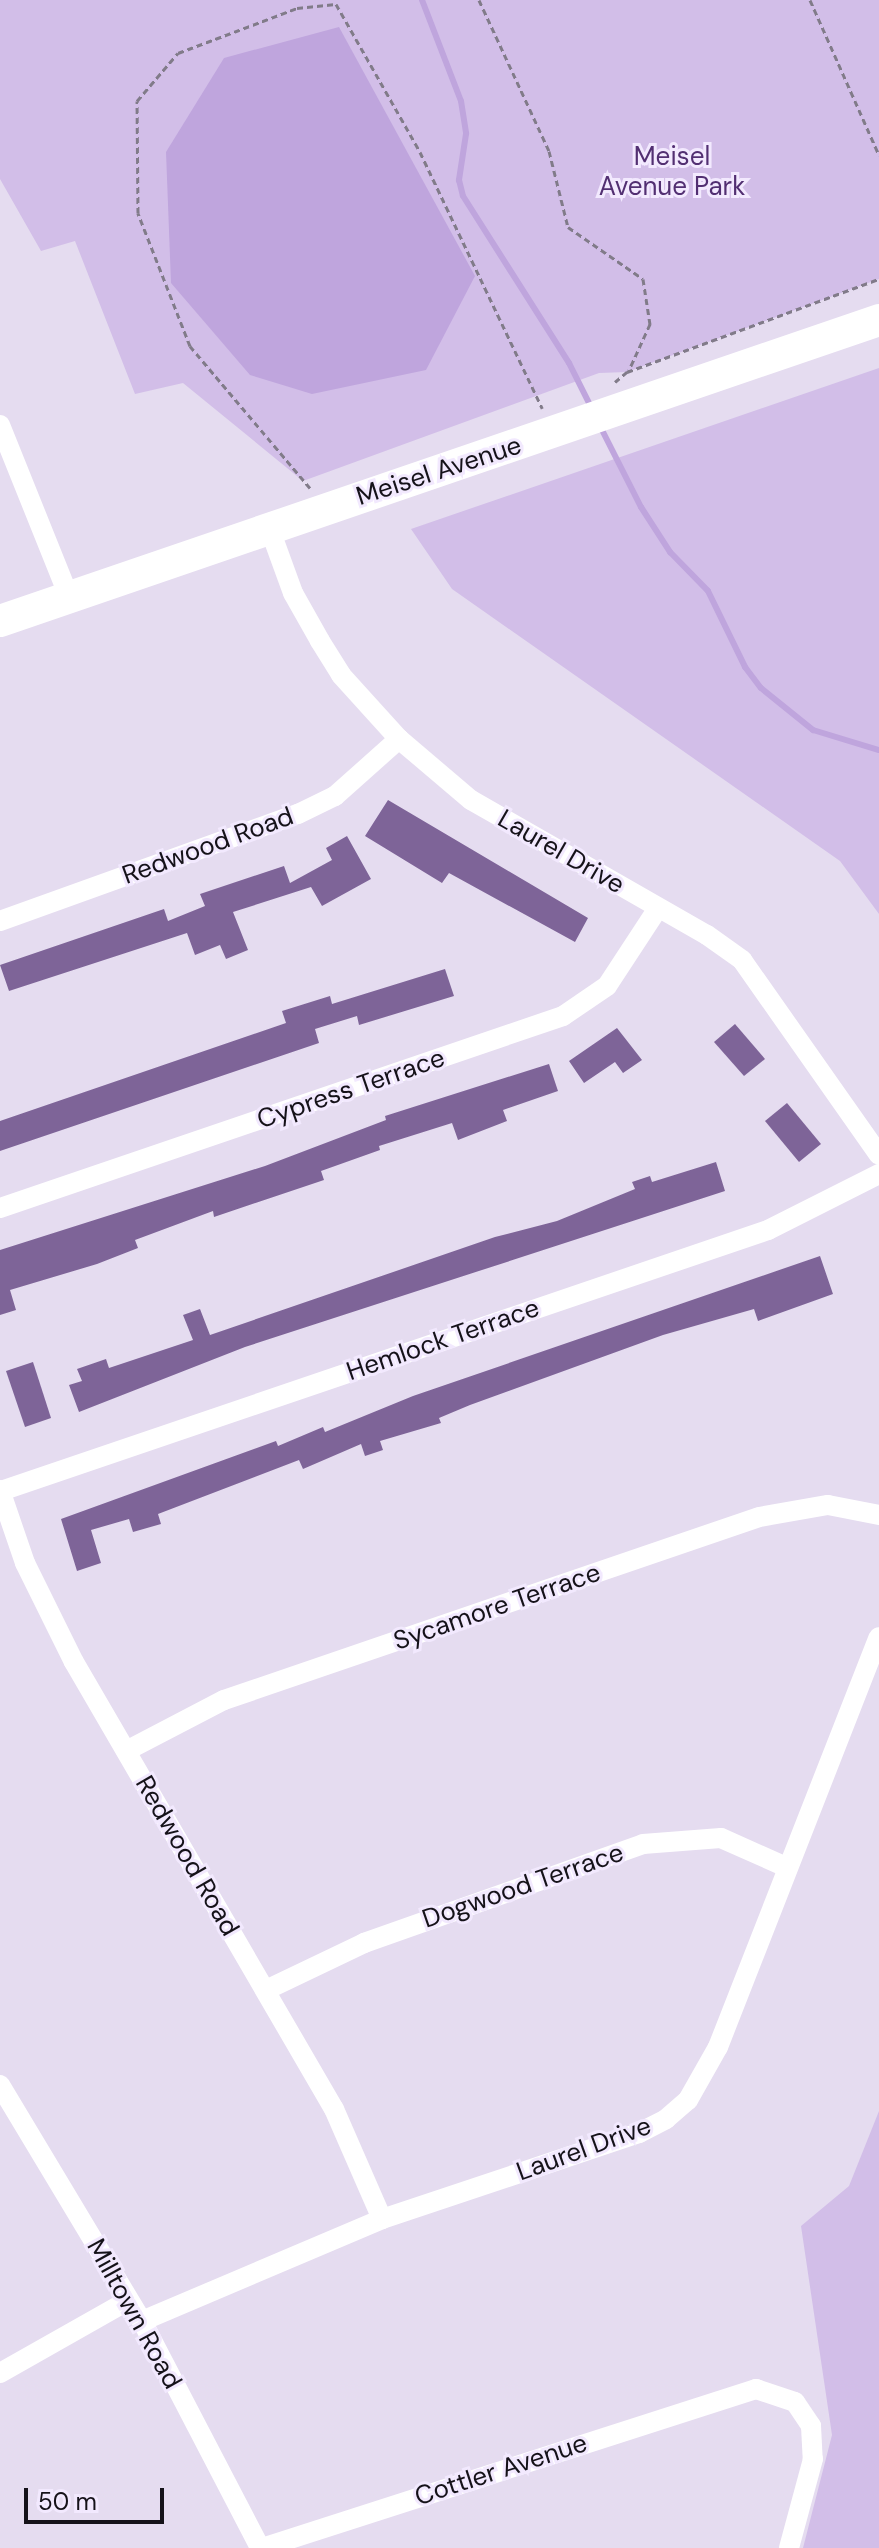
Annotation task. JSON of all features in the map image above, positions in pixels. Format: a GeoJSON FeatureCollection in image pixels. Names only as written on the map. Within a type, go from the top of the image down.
{"type":"FeatureCollection","features":[{"type":"Feature","properties":{"kind":"main road","name":"Meisel Avenue"},"geometry":{"type":"LineString","coordinates":[[0,621],[269,527],[568,428],[617,398],[879,320]]}},
{"type":"Feature","properties":{"kind":"street"},"geometry":{"type":"LineString","coordinates":[[0,425],[69,597]]}},
{"type":"Feature","properties":{"kind":"street","name":"Laurel Drive"},"geometry":{"type":"LineString","coordinates":[[269,527],[293,593],[320,641],[341,675],[399,739],[471,800],[742,960],[879,1155]]}},
{"type":"Feature","properties":{"kind":"street","name":"Redwood Road"},"geometry":{"type":"LineString","coordinates":[[0,921],[298,814],[335,796],[399,739]]}},
{"type":"Feature","properties":{"kind":"street","name":"Cypress Terrace"},"geometry":{"type":"LineString","coordinates":[[0,1208],[563,1016],[607,986],[658,908]]}},
{"type":"Feature","properties":{"kind":"street","name":"Hemlock Terrace"},"geometry":{"type":"LineString","coordinates":[[0,1490],[768,1230],[879,1174]]}},
{"type":"Feature","properties":{"kind":"street","name":"Redwood Road"},"geometry":{"type":"LineString","coordinates":[[0,1490],[32,1577],[126,1751],[334,2109],[382,2219]]}},
{"type":"Feature","properties":{"kind":"street","name":"Sycamore Terrace"},"geometry":{"type":"LineString","coordinates":[[126,1751],[224,1700],[759,1517],[828,1505],[879,1515]]}},
{"type":"Feature","properties":{"kind":"street","name":"Laurel Drive"},"geometry":{"type":"LineString","coordinates":[[142,2321],[382,2219],[666,2119],[688,2100],[718,2047],[786,1867],[879,1637]]}},
{"type":"Feature","properties":{"kind":"street","name":"Dogwood Terrace"},"geometry":{"type":"LineString","coordinates":[[266,1990],[364,1943],[643,1844],[721,1838],[786,1867]]}},
{"type":"Feature","properties":{"kind":"street","name":"Milltown Road"},"geometry":{"type":"LineString","coordinates":[[0,2085],[142,2321],[261,2548]]}},
{"type":"Feature","properties":{"kind":"street"},"geometry":{"type":"LineString","coordinates":[[0,2373],[129,2300]]}},
{"type":"Feature","properties":{"kind":"street","name":"Cottler Avenue"},"geometry":{"type":"LineString","coordinates":[[261,2548],[739,2392],[780,2393],[795,2402],[811,2426],[813,2459],[789,2548]]}},
{"type":"Feature","properties":{"kind":"path"},"geometry":{"type":"LineString","coordinates":[[479,0],[549,151],[568,227],[643,279],[650,324],[617,398]]}},
{"type":"Feature","properties":{"kind":"path"},"geometry":{"type":"LineString","coordinates":[[810,0],[879,155]]}},
{"type":"Feature","properties":{"kind":"path"},"geometry":{"type":"LineString","coordinates":[[310,488],[190,346],[138,213],[137,101],[178,53],[297,8],[336,4],[420,152],[542,408]]}},
{"type":"Feature","properties":{"kind":"path"},"geometry":{"type":"LineString","coordinates":[[627,372],[879,279]]}},
{"type":"Feature","properties":{"kind":"green space","name":"Meisel Avenue Park"},"geometry":{"type":"Polygon","coordinates":[[[0,0],[879,0],[879,279],[627,372],[599,373],[303,481],[183,383],[135,394],[75,241],[41,251],[0,179],[0,0]]]}},
{"type":"Feature","properties":{"kind":"green space"},"geometry":{"type":"Polygon","coordinates":[[[879,368],[879,914],[840,861],[452,589],[411,529],[879,368]]]}},
{"type":"Feature","properties":{"kind":"green space"},"geometry":{"type":"Polygon","coordinates":[[[879,2111],[879,2548],[803,2548],[832,2435],[801,2226],[849,2186],[879,2111]]]}},
{"type":"Feature","properties":{"kind":"shaded area"},"geometry":{"type":"Polygon","coordinates":[[[339,27],[475,276],[426,370],[312,394],[250,375],[171,283],[166,152],[224,58],[339,27]]]}},
{"type":"Feature","properties":{"kind":"building"},"geometry":{"type":"Polygon","coordinates":[[[388,800],[588,918],[575,942],[449,873],[442,883],[365,836],[388,800]]]}},
{"type":"Feature","properties":{"kind":"building"},"geometry":{"type":"Polygon","coordinates":[[[347,836],[371,879],[322,906],[311,887],[233,912],[248,950],[226,959],[220,945],[195,955],[187,933],[9,991],[0,965],[164,909],[168,921],[205,906],[200,894],[284,866],[290,883],[332,860],[326,848],[347,836]]]}},
{"type":"Feature","properties":{"kind":"building"},"geometry":{"type":"Polygon","coordinates":[[[445,969],[454,996],[359,1025],[357,1016],[315,1029],[319,1043],[0,1151],[0,1121],[286,1023],[282,1011],[330,996],[332,1004],[445,969]]]}},
{"type":"Feature","properties":{"kind":"building"},"geometry":{"type":"Polygon","coordinates":[[[735,1024],[765,1059],[744,1076],[714,1042],[735,1024]]]}},
{"type":"Feature","properties":{"kind":"building"},"geometry":{"type":"Polygon","coordinates":[[[617,1028],[642,1060],[623,1073],[615,1062],[584,1083],[569,1061],[617,1028]]]}},
{"type":"Feature","properties":{"kind":"building"},"geometry":{"type":"Polygon","coordinates":[[[549,1064],[558,1091],[503,1110],[507,1121],[458,1140],[452,1123],[379,1146],[380,1150],[321,1171],[324,1180],[214,1217],[213,1211],[135,1240],[138,1248],[97,1264],[10,1290],[16,1310],[0,1315],[0,1250],[265,1166],[386,1120],[385,1116],[549,1064]]]}},
{"type":"Feature","properties":{"kind":"building"},"geometry":{"type":"Polygon","coordinates":[[[787,1103],[821,1144],[799,1162],[765,1121],[787,1103]]]}},
{"type":"Feature","properties":{"kind":"building"},"geometry":{"type":"Polygon","coordinates":[[[716,1162],[725,1191],[245,1347],[79,1412],[69,1385],[82,1381],[77,1369],[106,1359],[109,1368],[193,1340],[183,1315],[200,1309],[210,1335],[495,1237],[557,1221],[635,1189],[632,1182],[650,1176],[652,1182],[716,1162]]]}},
{"type":"Feature","properties":{"kind":"building"},"geometry":{"type":"Polygon","coordinates":[[[820,1256],[833,1294],[758,1321],[754,1309],[663,1335],[470,1405],[439,1418],[441,1423],[380,1441],[383,1450],[365,1456],[361,1444],[303,1469],[299,1460],[158,1514],[161,1524],[133,1532],[129,1519],[91,1530],[101,1563],[77,1571],[61,1519],[276,1441],[278,1446],[323,1427],[325,1432],[413,1396],[820,1256]]]}},
{"type":"Feature","properties":{"kind":"building"},"geometry":{"type":"Polygon","coordinates":[[[33,1362],[51,1418],[25,1427],[6,1371],[33,1362]]]}},
{"type":"Feature","properties":{"kind":"waterway"},"geometry":{"type":"LineString","coordinates":[[422,0],[461,101],[466,134],[459,180],[463,196],[569,363],[591,407]]}},
{"type":"Feature","properties":{"kind":"waterway"},"geometry":{"type":"LineString","coordinates":[[599,424],[641,507],[670,552],[708,591],[745,667],[761,688],[813,730],[879,750]]}}]}
